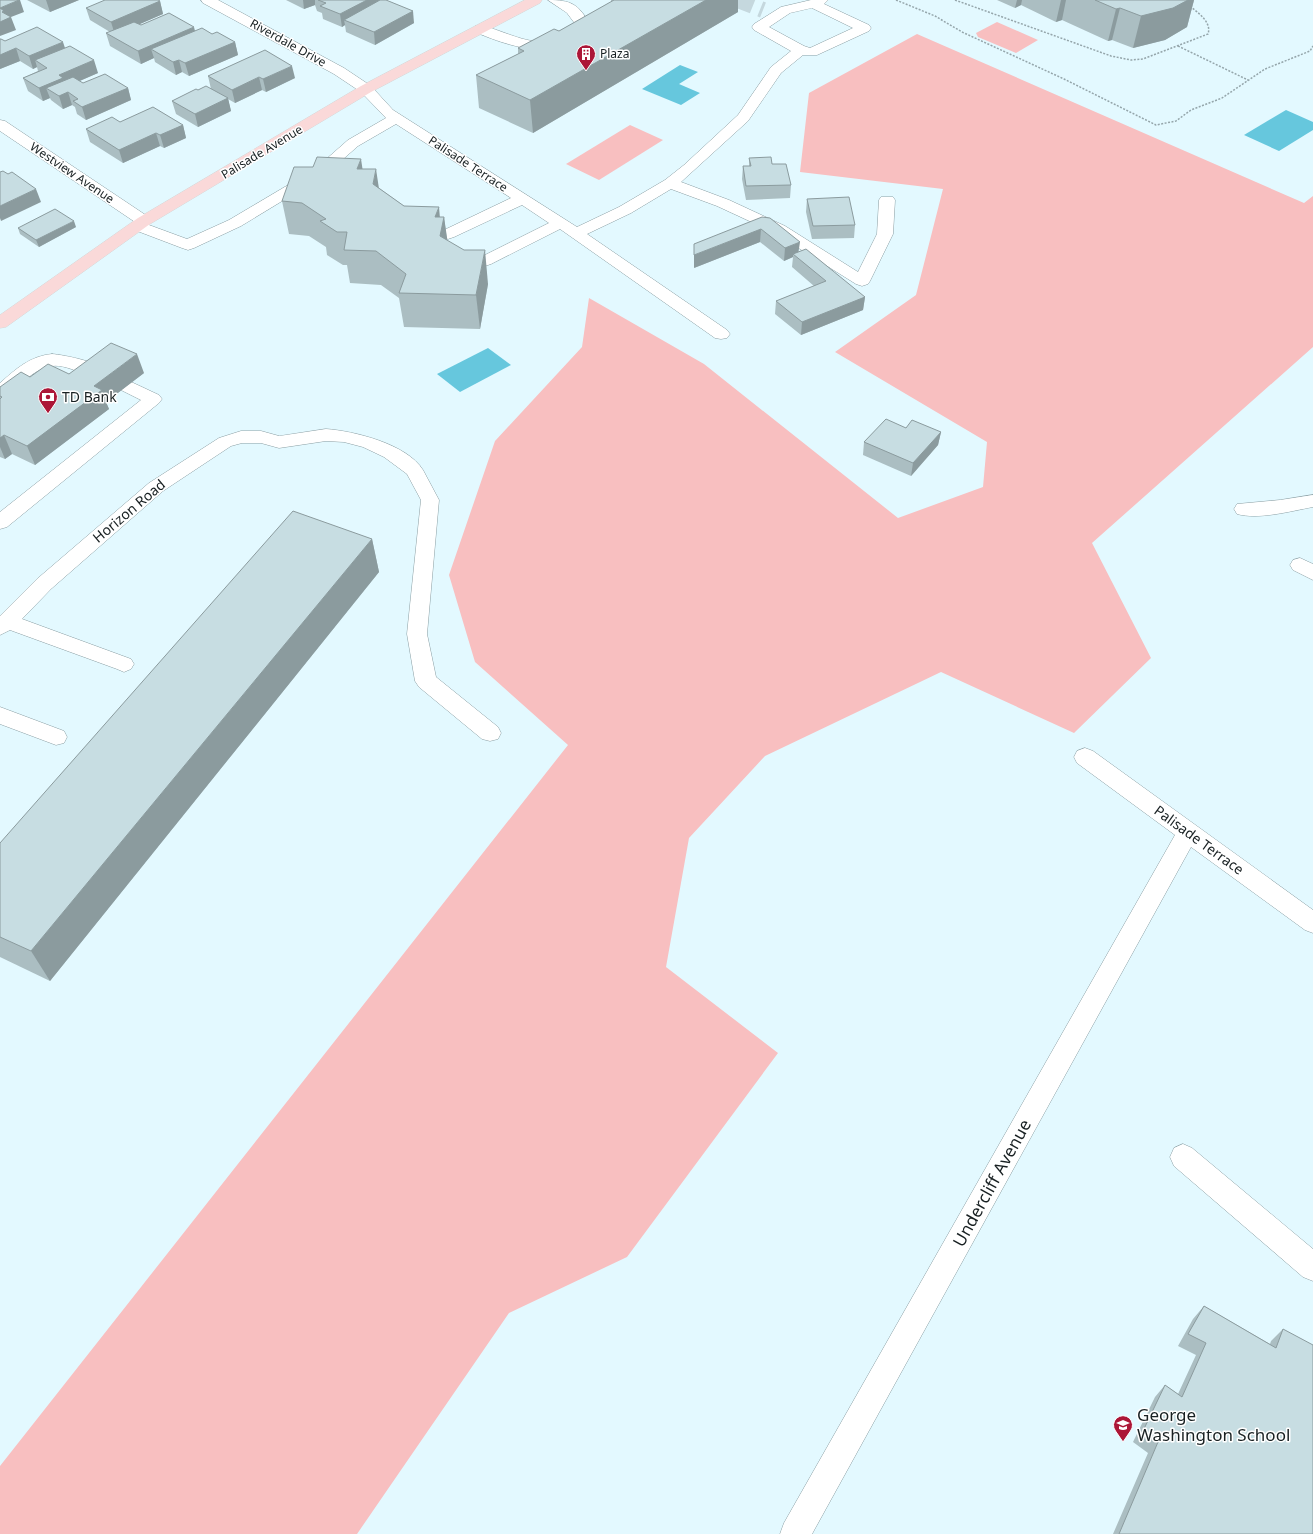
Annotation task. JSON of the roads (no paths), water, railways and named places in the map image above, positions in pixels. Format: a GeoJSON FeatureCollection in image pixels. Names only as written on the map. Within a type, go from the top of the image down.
{"type":"FeatureCollection","features":[{"type":"Feature","properties":{"kind":"main road","name":"Palisade Avenue"},"geometry":{"type":"LineString","coordinates":[[0,323],[141,224],[366,89],[535,0]]}},
{"type":"Feature","properties":{"kind":"street","name":"Riverdale Drive"},"geometry":{"type":"LineString","coordinates":[[208,0],[339,71],[366,89]]}},
{"type":"Feature","properties":{"kind":"street"},"geometry":{"type":"LineString","coordinates":[[480,29],[511,42],[528,46],[556,45],[578,32],[582,26],[579,17],[568,6],[554,0]]}},
{"type":"Feature","properties":{"kind":"street"},"geometry":{"type":"LineString","coordinates":[[818,2],[864,28],[812,52],[800,50],[759,27],[786,10],[818,2]]}},
{"type":"Feature","properties":{"kind":"street"},"geometry":{"type":"LineString","coordinates":[[763,10],[777,15]]}},
{"type":"Feature","properties":{"kind":"street"},"geometry":{"type":"LineString","coordinates":[[576,233],[625,210],[670,183],[689,168],[743,118],[776,70],[800,50]]}},
{"type":"Feature","properties":{"kind":"street","name":"Palisade Terrace"},"geometry":{"type":"LineString","coordinates":[[366,89],[388,113],[576,233],[721,334]]}},
{"type":"Feature","properties":{"kind":"street","name":"Westview Avenue"},"geometry":{"type":"LineString","coordinates":[[0,124],[141,224],[188,245],[235,223],[314,176],[353,143],[396,118]]}},
{"type":"Feature","properties":{"kind":"street"},"geometry":{"type":"LineString","coordinates":[[670,183],[723,203],[779,229],[862,281],[885,234],[887,200]]}},
{"type":"Feature","properties":{"kind":"street"},"geometry":{"type":"LineString","coordinates":[[448,234],[522,199]]}},
{"type":"Feature","properties":{"kind":"street"},"geometry":{"type":"LineString","coordinates":[[485,261],[560,224]]}},
{"type":"Feature","properties":{"kind":"street"},"geometry":{"type":"LineString","coordinates":[[0,392],[38,362],[55,359],[65,360],[102,374]]}},
{"type":"Feature","properties":{"kind":"street"},"geometry":{"type":"LineString","coordinates":[[0,522],[153,399],[127,386]]}},
{"type":"Feature","properties":{"kind":"street","name":"Horizon Road"},"geometry":{"type":"LineString","coordinates":[[4,624],[44,584],[118,518],[156,487],[224,442],[241,437],[261,437],[279,442],[326,435],[345,436],[369,443],[391,452],[414,470],[430,500],[417,634],[426,681],[490,733]]}},
{"type":"Feature","properties":{"kind":"street"},"geometry":{"type":"LineString","coordinates":[[1244,509],[1280,507],[1313,501]]}},
{"type":"Feature","properties":{"kind":"street"},"geometry":{"type":"LineString","coordinates":[[4,624],[124,664]]}},
{"type":"Feature","properties":{"kind":"street"},"geometry":{"type":"LineString","coordinates":[[0,715],[56,737]]}},
{"type":"Feature","properties":{"kind":"street","name":"Palisade Terrace"},"geometry":{"type":"LineString","coordinates":[[1085,757],[1313,923]]}},
{"type":"Feature","properties":{"kind":"street","name":"Undercliff Avenue"},"geometry":{"type":"LineString","coordinates":[[796,1534],[1188,832]]}},
{"type":"Feature","properties":{"kind":"street"},"geometry":{"type":"LineString","coordinates":[[1183,1157],[1313,1267]]}},
{"type":"Feature","properties":{"kind":"water"},"geometry":{"type":"Polygon","coordinates":[[[680,65],[698,72],[679,84],[700,93],[681,105],[642,89],[680,65]]]}},
{"type":"Feature","properties":{"kind":"water"},"geometry":{"type":"Polygon","coordinates":[[[1286,110],[1313,122],[1313,130],[1279,151],[1244,135],[1286,110]]]}},
{"type":"Feature","properties":{"kind":"water"},"geometry":{"type":"Polygon","coordinates":[[[488,348],[511,365],[460,392],[437,374],[488,348]]]}},
{"type":"Feature","properties":{"kind":"tunnel"},"geometry":{"type":"LineString","coordinates":[[738,0],[763,10]]}},
{"type":"Feature","properties":{"kind":"place","name":"Plaza"},"geometry":{"type":"Point","coordinates":[586,71]}},
{"type":"Feature","properties":{"kind":"place","name":"TD Bank"},"geometry":{"type":"Point","coordinates":[48,414]}},
{"type":"Feature","properties":{"kind":"place","name":"George Washington School"},"geometry":{"type":"Point","coordinates":[1123,1442]}}]}
